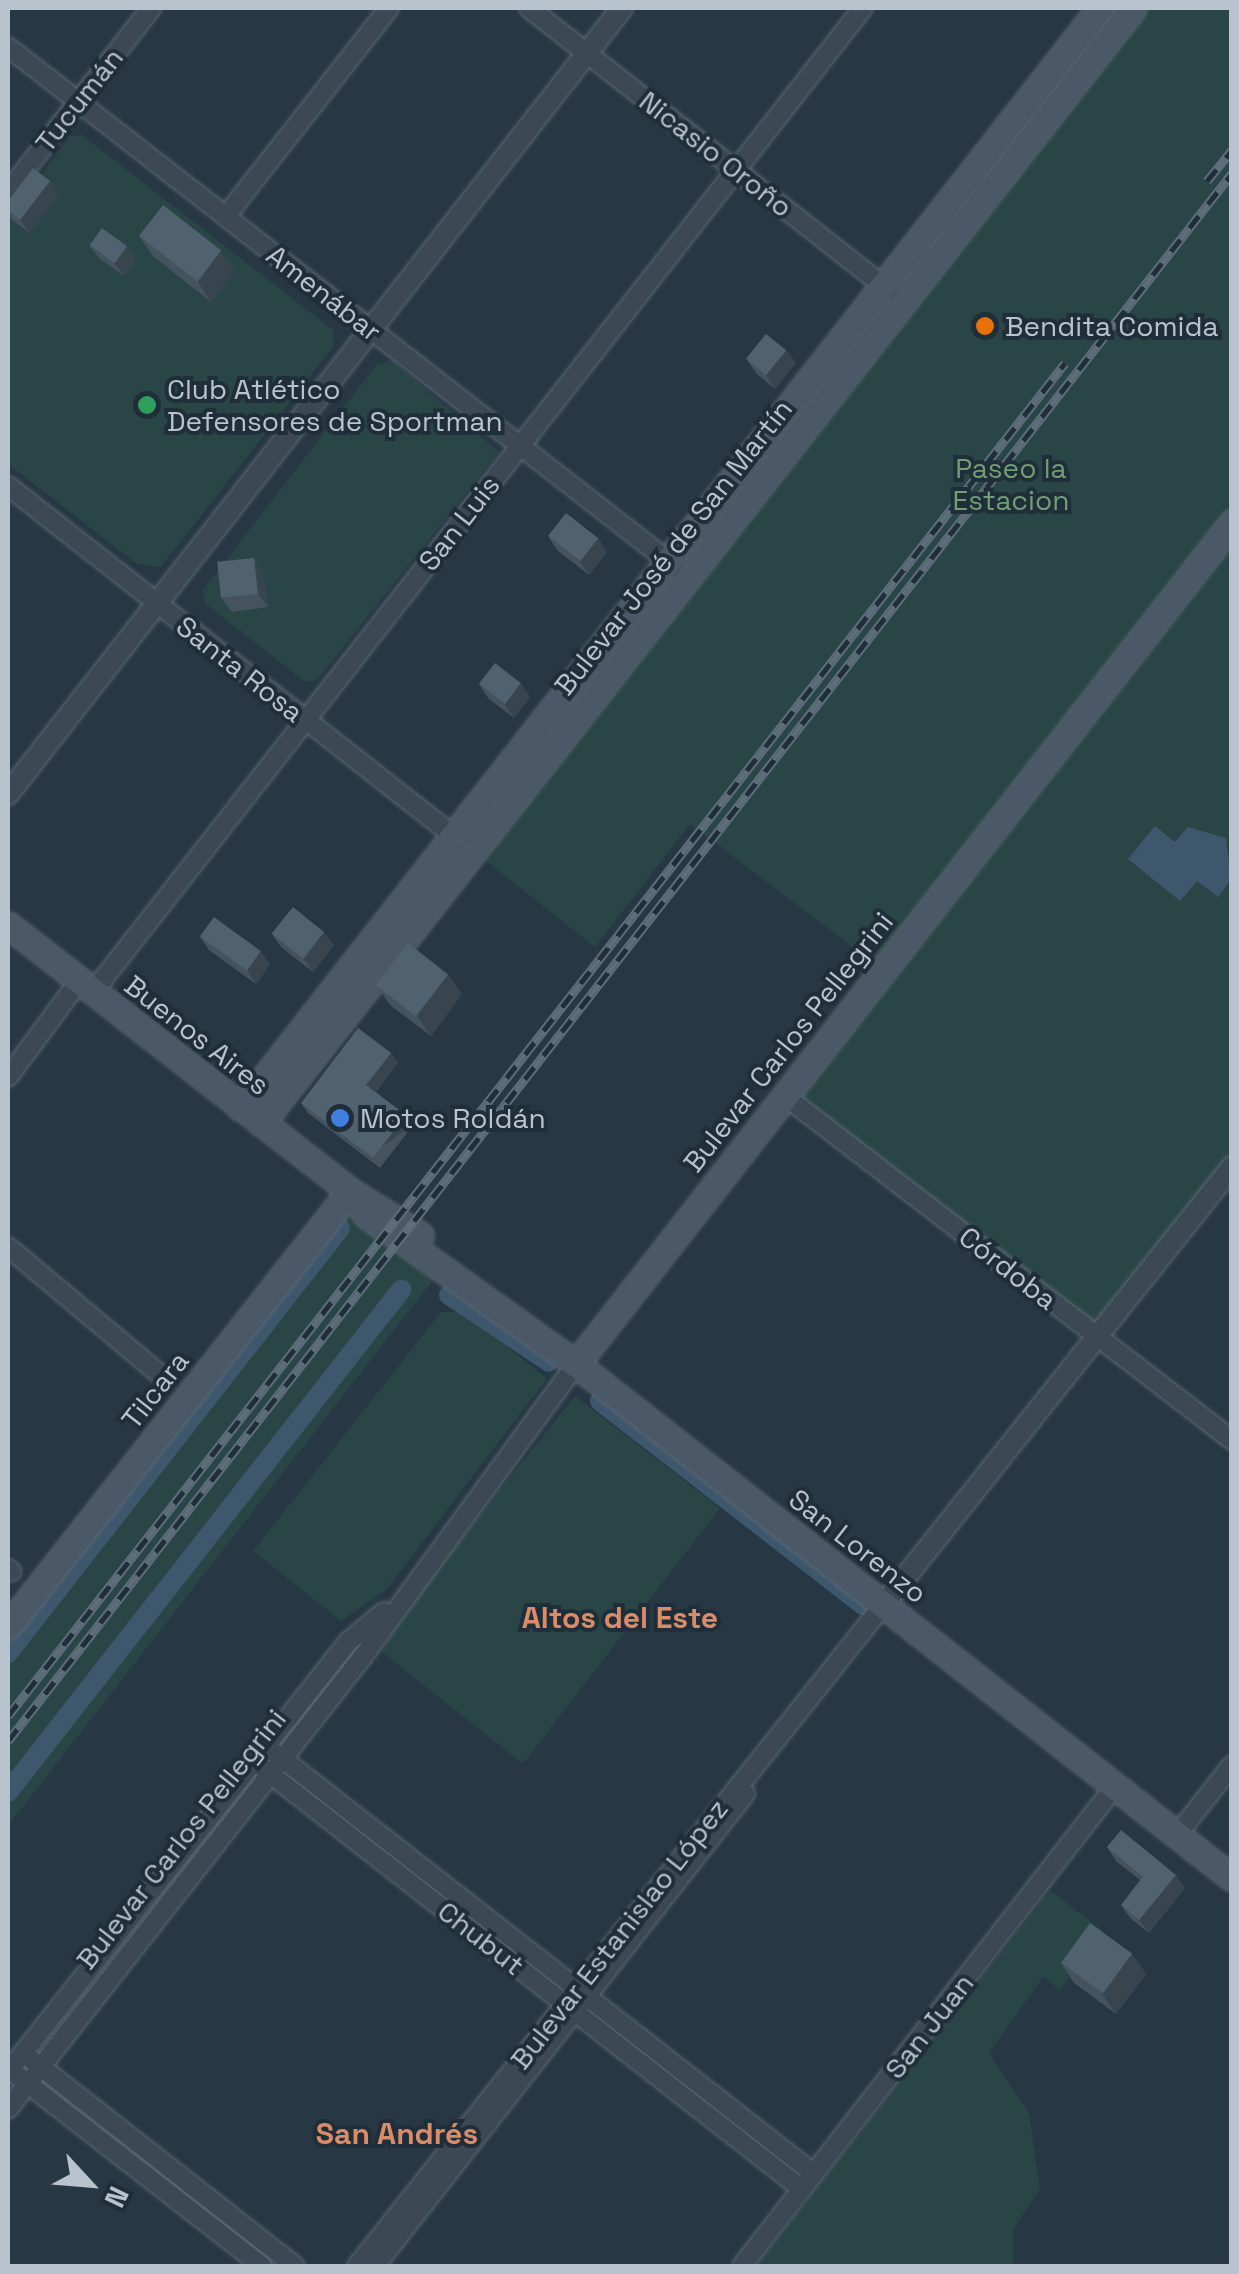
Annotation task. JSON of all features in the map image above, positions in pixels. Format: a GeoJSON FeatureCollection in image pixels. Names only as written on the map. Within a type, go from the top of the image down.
{"type":"FeatureCollection","features":[{"type":"Feature","properties":{"kind":"main road","name":"Bulevar José de San Martín"},"geometry":{"type":"LineString","coordinates":[[252,1115],[1110,11]]}},
{"type":"Feature","properties":{"kind":"main road","name":"Bulevar Carlos Pellegrini"},"geometry":{"type":"LineString","coordinates":[[576,1364],[1227,538]]}},
{"type":"Feature","properties":{"kind":"main road","name":"Buenos Aires"},"geometry":{"type":"LineString","coordinates":[[8,925],[405,1234]]}},
{"type":"Feature","properties":{"kind":"main road","name":"Tilcara"},"geometry":{"type":"LineString","coordinates":[[8,1626],[350,1191]]}},
{"type":"Feature","properties":{"kind":"main road","name":"San Lorenzo"},"geometry":{"type":"LineString","coordinates":[[405,1234],[1232,1878]]}},
{"type":"Feature","properties":{"kind":"street","name":"Tucumán"},"geometry":{"type":"LineString","coordinates":[[8,192],[152,8]]}},
{"type":"Feature","properties":{"kind":"street"},"geometry":{"type":"LineString","coordinates":[[226,216],[389,8]]}},
{"type":"Feature","properties":{"kind":"street","name":"Nicasio Oroño"},"geometry":{"type":"LineString","coordinates":[[529,8],[893,293]]}},
{"type":"Feature","properties":{"kind":"street"},"geometry":{"type":"LineString","coordinates":[[8,794],[622,8]]}},
{"type":"Feature","properties":{"kind":"street","name":"San Luis"},"geometry":{"type":"LineString","coordinates":[[8,1077],[306,720],[862,8]]}},
{"type":"Feature","properties":{"kind":"street","name":"Amenábar"},"geometry":{"type":"LineString","coordinates":[[8,46],[678,569]]}},
{"type":"Feature","properties":{"kind":"street","name":"Santa Rosa"},"geometry":{"type":"LineString","coordinates":[[8,486],[464,844]]}},
{"type":"Feature","properties":{"kind":"street","name":"Córdoba"},"geometry":{"type":"LineString","coordinates":[[785,1096],[1232,1440]]}},
{"type":"Feature","properties":{"kind":"street","name":"Bulevar Estanislao López"},"geometry":{"type":"LineString","coordinates":[[375,2266],[884,1604],[1232,1167]]}},
{"type":"Feature","properties":{"kind":"street"},"geometry":{"type":"LineString","coordinates":[[8,1246],[157,1372]]}},
{"type":"Feature","properties":{"kind":"street","name":"Bulevar Carlos Pellegrini"},"geometry":{"type":"LineString","coordinates":[[8,2109],[364,1654],[396,1602],[576,1364]]}},
{"type":"Feature","properties":{"kind":"street","name":"Bulevar Carlos Pellegrini"},"geometry":{"type":"LineString","coordinates":[[8,2071],[348,1642],[396,1602]]}},
{"type":"Feature","properties":{"kind":"street"},"geometry":{"type":"LineString","coordinates":[[348,1642],[364,1654]]}},
{"type":"Feature","properties":{"kind":"street","name":"Chubut"},"geometry":{"type":"LineString","coordinates":[[260,1753],[576,2000],[814,2174]]}},
{"type":"Feature","properties":{"kind":"street"},"geometry":{"type":"LineString","coordinates":[[1177,1835],[1232,1766]]}},
{"type":"Feature","properties":{"kind":"street","name":"San Juan"},"geometry":{"type":"LineString","coordinates":[[742,2266],[1116,1786]]}},
{"type":"Feature","properties":{"kind":"street","name":"Bulevar Estanislao López"},"geometry":{"type":"LineString","coordinates":[[358,2266],[576,2000]]}},
{"type":"Feature","properties":{"kind":"street","name":"Chubut"},"geometry":{"type":"LineString","coordinates":[[576,2000],[802,2189]]}},
{"type":"Feature","properties":{"kind":"street"},"geometry":{"type":"LineString","coordinates":[[23,2053],[295,2266]]}},
{"type":"Feature","properties":{"kind":"street"},"geometry":{"type":"LineString","coordinates":[[8,2071],[262,2266]]}},
{"type":"Feature","properties":{"kind":"green space","name":"Paseo la Estacion"},"geometry":{"type":"Polygon","coordinates":[[[1133,8],[1231,8],[1232,523],[1218,541],[1232,552],[1231,1167],[1098,1338],[785,1096],[882,969],[690,824],[595,947],[473,851],[1133,8]]]}},
{"type":"Feature","properties":{"kind":"green space","name":"Club Atlético Defensores de Sportman"},"geometry":{"type":"Polygon","coordinates":[[[82,135],[333,330],[333,347],[161,567],[137,564],[8,464],[8,220],[70,136],[82,135]]]}},
{"type":"Feature","properties":{"kind":"green space"},"geometry":{"type":"Polygon","coordinates":[[[392,360],[499,452],[317,680],[305,682],[206,604],[203,590],[377,364],[392,360]]]}},
{"type":"Feature","properties":{"kind":"green space"},"geometry":{"type":"Polygon","coordinates":[[[350,1191],[377,1200],[444,1266],[8,1826],[8,1626],[350,1191]]]}},
{"type":"Feature","properties":{"kind":"green space"},"geometry":{"type":"Polygon","coordinates":[[[441,1312],[466,1312],[547,1379],[386,1590],[341,1621],[253,1551],[441,1312]]]}},
{"type":"Feature","properties":{"kind":"green space"},"geometry":{"type":"Polygon","coordinates":[[[575,1396],[720,1508],[523,1764],[382,1652],[402,1612],[575,1396]]]}},
{"type":"Feature","properties":{"kind":"green space"},"geometry":{"type":"Polygon","coordinates":[[[1050,1890],[1103,1931],[1060,1990],[1043,1977],[989,2053],[1029,2113],[1040,2189],[1013,2229],[1013,2266],[756,2266],[1050,1890]]]}},
{"type":"Feature","properties":{"kind":"water"},"geometry":{"type":"Polygon","coordinates":[[[1155,826],[1175,842],[1188,827],[1226,838],[1231,880],[1218,897],[1197,881],[1180,901],[1128,859],[1155,826]]]}},
{"type":"Feature","properties":{"kind":"building"},"geometry":{"type":"Polygon","coordinates":[[[33,168],[50,181],[20,220],[8,210],[8,201],[33,168]]]}},
{"type":"Feature","properties":{"kind":"building"},"geometry":{"type":"Polygon","coordinates":[[[163,205],[221,251],[197,281],[139,236],[163,205]]]}},
{"type":"Feature","properties":{"kind":"building"},"geometry":{"type":"Polygon","coordinates":[[[102,228],[127,246],[115,263],[90,245],[102,228]]]}},
{"type":"Feature","properties":{"kind":"building"},"geometry":{"type":"Polygon","coordinates":[[[766,334],[786,350],[766,375],[746,359],[766,334]]]}},
{"type":"Feature","properties":{"kind":"building"},"geometry":{"type":"Polygon","coordinates":[[[566,513],[598,538],[580,561],[548,536],[566,513]]]}},
{"type":"Feature","properties":{"kind":"building"},"geometry":{"type":"Polygon","coordinates":[[[254,558],[258,594],[221,598],[217,562],[254,558]]]}},
{"type":"Feature","properties":{"kind":"building"},"geometry":{"type":"Polygon","coordinates":[[[495,663],[521,683],[505,704],[479,683],[495,663]]]}},
{"type":"Feature","properties":{"kind":"building"},"geometry":{"type":"Polygon","coordinates":[[[293,907],[324,932],[303,959],[272,933],[293,907]]]}},
{"type":"Feature","properties":{"kind":"building"},"geometry":{"type":"Polygon","coordinates":[[[214,917],[261,951],[247,971],[200,936],[214,917]]]}},
{"type":"Feature","properties":{"kind":"building"},"geometry":{"type":"Polygon","coordinates":[[[408,943],[448,974],[416,1016],[375,985],[408,943]]]}},
{"type":"Feature","properties":{"kind":"building"},"geometry":{"type":"Polygon","coordinates":[[[358,1028],[391,1053],[366,1085],[406,1115],[373,1158],[301,1103],[358,1028]]]}},
{"type":"Feature","properties":{"kind":"building"},"geometry":{"type":"Polygon","coordinates":[[[1121,1830],[1176,1875],[1139,1920],[1121,1905],[1143,1877],[1107,1847],[1121,1830]]]}},
{"type":"Feature","properties":{"kind":"building"},"geometry":{"type":"Polygon","coordinates":[[[1090,1923],[1132,1954],[1103,1993],[1061,1963],[1090,1923]]]}},
{"type":"Feature","properties":{"kind":"waterway"},"geometry":{"type":"LineString","coordinates":[[8,1653],[340,1228]]}},
{"type":"Feature","properties":{"kind":"waterway"},"geometry":{"type":"LineString","coordinates":[[8,1792],[401,1290]]}},
{"type":"Feature","properties":{"kind":"waterway"},"geometry":{"type":"LineString","coordinates":[[449,1295],[549,1362]]}},
{"type":"Feature","properties":{"kind":"waterway"},"geometry":{"type":"LineString","coordinates":[[600,1401],[863,1605]]}},
{"type":"Feature","properties":{"kind":"railway"},"geometry":{"type":"LineString","coordinates":[[1207,181],[1232,150]]}},
{"type":"Feature","properties":{"kind":"railway"},"geometry":{"type":"LineString","coordinates":[[8,1741],[1232,173]]}},
{"type":"Feature","properties":{"kind":"railway"},"geometry":{"type":"LineString","coordinates":[[8,1716],[1065,363]]}},
{"type":"Feature","properties":{"kind":"place","name":"Bendita Comida"},"geometry":{"type":"Point","coordinates":[985,326]}},
{"type":"Feature","properties":{"kind":"place","name":"Club Atlético Defensores de Sportman"},"geometry":{"type":"Point","coordinates":[147,405]}},
{"type":"Feature","properties":{"kind":"place","name":"Motos Roldán"},"geometry":{"type":"Point","coordinates":[340,1118]}},
{"type":"Feature","properties":{"kind":"district","name":"Altos del Este"},"geometry":{"type":"Point","coordinates":[620,1618]}},
{"type":"Feature","properties":{"kind":"district","name":"San Andrés"},"geometry":{"type":"Point","coordinates":[397,2134]}}]}
